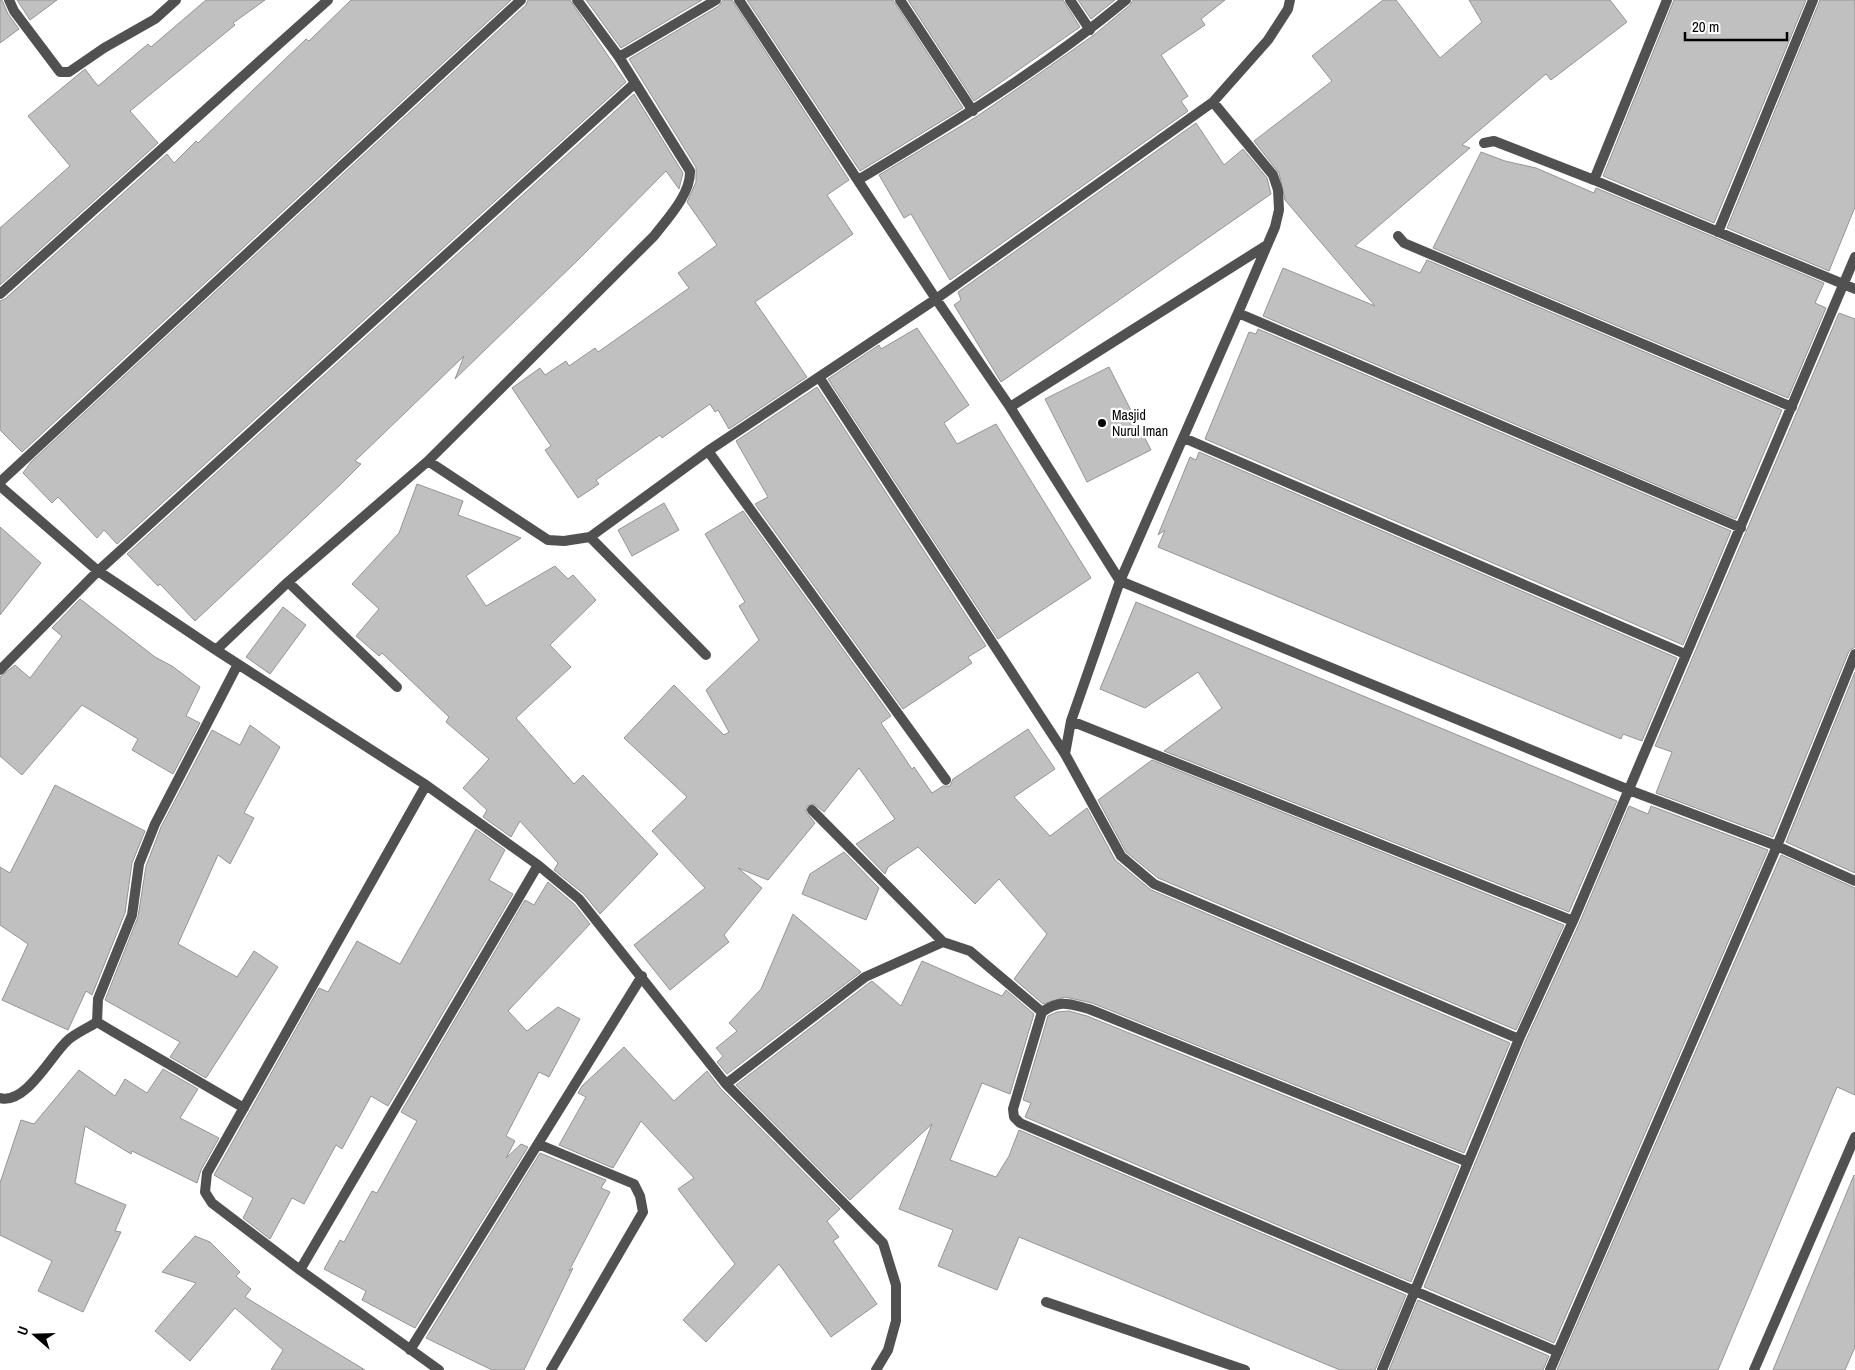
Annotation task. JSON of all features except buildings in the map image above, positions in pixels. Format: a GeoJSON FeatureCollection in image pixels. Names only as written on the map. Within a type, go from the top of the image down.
{"type":"FeatureCollection","features":[{"type":"Feature","properties":{"kind":"street"},"geometry":{"type":"LineString","coordinates":[[9,0],[14,11],[60,72],[68,72],[104,48],[155,19],[176,0]]}},
{"type":"Feature","properties":{"kind":"street"},"geometry":{"type":"LineString","coordinates":[[0,294],[328,0]]}},
{"type":"Feature","properties":{"kind":"street"},"geometry":{"type":"LineString","coordinates":[[0,482],[521,0]]}},
{"type":"Feature","properties":{"kind":"street"},"geometry":{"type":"LineString","coordinates":[[216,650],[288,582],[428,461],[654,236],[677,205],[688,184],[690,171],[634,84],[619,57],[577,0]]}},
{"type":"Feature","properties":{"kind":"street"},"geometry":{"type":"LineString","coordinates":[[619,57],[716,0]]}},
{"type":"Feature","properties":{"kind":"street"},"geometry":{"type":"LineString","coordinates":[[739,0],[936,299],[1010,407],[1120,581],[1629,790],[1777,846],[1855,881]]}},
{"type":"Feature","properties":{"kind":"street"},"geometry":{"type":"LineString","coordinates":[[900,0],[973,111]]}},
{"type":"Feature","properties":{"kind":"street"},"geometry":{"type":"LineString","coordinates":[[1070,0],[1090,30]]}},
{"type":"Feature","properties":{"kind":"street"},"geometry":{"type":"LineString","coordinates":[[858,180],[973,111],[1090,30],[1126,0]]}},
{"type":"Feature","properties":{"kind":"street"},"geometry":{"type":"LineString","coordinates":[[428,461],[548,540],[564,541],[590,537],[708,451],[936,299],[1213,102],[1268,40],[1288,9],[1290,0]]}},
{"type":"Feature","properties":{"kind":"street"},"geometry":{"type":"LineString","coordinates":[[1594,180],[1667,0]]}},
{"type":"Feature","properties":{"kind":"street"},"geometry":{"type":"LineString","coordinates":[[1718,232],[1813,0]]}},
{"type":"Feature","properties":{"kind":"street"},"geometry":{"type":"LineString","coordinates":[[0,670],[98,571],[634,84]]}},
{"type":"Feature","properties":{"kind":"street"},"geometry":{"type":"LineString","coordinates":[[1066,754],[1071,721],[1120,581],[1267,246],[1279,210],[1278,190],[1273,175],[1213,102]]}},
{"type":"Feature","properties":{"kind":"street"},"geometry":{"type":"LineString","coordinates":[[1484,143],[1494,141],[1594,180],[1855,289]]}},
{"type":"Feature","properties":{"kind":"street"},"geometry":{"type":"LineString","coordinates":[[1398,236],[1404,243],[1792,407]]}},
{"type":"Feature","properties":{"kind":"street"},"geometry":{"type":"LineString","coordinates":[[1010,407],[1267,246]]}},
{"type":"Feature","properties":{"kind":"street"},"geometry":{"type":"LineString","coordinates":[[1382,1370],[1519,1039],[1573,921],[1855,257]]}},
{"type":"Feature","properties":{"kind":"street"},"geometry":{"type":"LineString","coordinates":[[1238,313],[1740,528]]}},
{"type":"Feature","properties":{"kind":"street"},"geometry":{"type":"LineString","coordinates":[[819,377],[1066,754],[1121,856],[1154,884],[1519,1039]]}},
{"type":"Feature","properties":{"kind":"street"},"geometry":{"type":"LineString","coordinates":[[1184,438],[1686,654]]}},
{"type":"Feature","properties":{"kind":"street"},"geometry":{"type":"LineString","coordinates":[[708,451],[946,780]]}},
{"type":"Feature","properties":{"kind":"street"},"geometry":{"type":"LineString","coordinates":[[0,486],[98,571],[216,650],[426,785],[538,865],[579,899],[726,1084],[883,1243],[896,1285],[896,1321],[888,1350],[876,1370]]}},
{"type":"Feature","properties":{"kind":"street"},"geometry":{"type":"LineString","coordinates":[[590,537],[706,655]]}},
{"type":"Feature","properties":{"kind":"street"},"geometry":{"type":"LineString","coordinates":[[288,582],[398,687]]}},
{"type":"Feature","properties":{"kind":"street"},"geometry":{"type":"LineString","coordinates":[[1550,1370],[1777,846],[1855,654]]}},
{"type":"Feature","properties":{"kind":"street"},"geometry":{"type":"LineString","coordinates":[[97,1022],[98,999],[132,915],[139,864],[155,824],[238,664]]}},
{"type":"Feature","properties":{"kind":"street"},"geometry":{"type":"LineString","coordinates":[[1071,721],[1573,921]]}},
{"type":"Feature","properties":{"kind":"street"},"geometry":{"type":"LineString","coordinates":[[426,785],[207,1173],[204,1192],[212,1203],[300,1270],[439,1370]]}},
{"type":"Feature","properties":{"kind":"street"},"geometry":{"type":"LineString","coordinates":[[812,810],[943,942],[970,951],[1042,1012]]}},
{"type":"Feature","properties":{"kind":"street"},"geometry":{"type":"LineString","coordinates":[[300,1270],[538,865]]}},
{"type":"Feature","properties":{"kind":"street"},"geometry":{"type":"LineString","coordinates":[[726,1084],[865,977],[943,942]]}},
{"type":"Feature","properties":{"kind":"street"},"geometry":{"type":"LineString","coordinates":[[410,1350],[642,976]]}},
{"type":"Feature","properties":{"kind":"street"},"geometry":{"type":"LineString","coordinates":[[1468,1162],[1089,1009],[1066,1003],[1055,1004],[1042,1012],[1013,1109],[1014,1117],[1020,1123],[1558,1352]]}},
{"type":"Feature","properties":{"kind":"street"},"geometry":{"type":"LineString","coordinates":[[0,1098],[12,1099],[18,1096],[34,1081],[68,1040],[97,1022]]}},
{"type":"Feature","properties":{"kind":"street"},"geometry":{"type":"LineString","coordinates":[[97,1022],[244,1108]]}},
{"type":"Feature","properties":{"kind":"street"},"geometry":{"type":"LineString","coordinates":[[1754,1370],[1855,1137]]}},
{"type":"Feature","properties":{"kind":"street"},"geometry":{"type":"LineString","coordinates":[[538,1144],[634,1184],[640,1196],[644,1212],[551,1370]]}},
{"type":"Feature","properties":{"kind":"street"},"geometry":{"type":"LineString","coordinates":[[1046,1302],[1245,1370]]}},
{"type":"Feature","properties":{"kind":"place","name":"Masjid Nurul Iman"},"geometry":{"type":"Point","coordinates":[1102,423]}}]}
